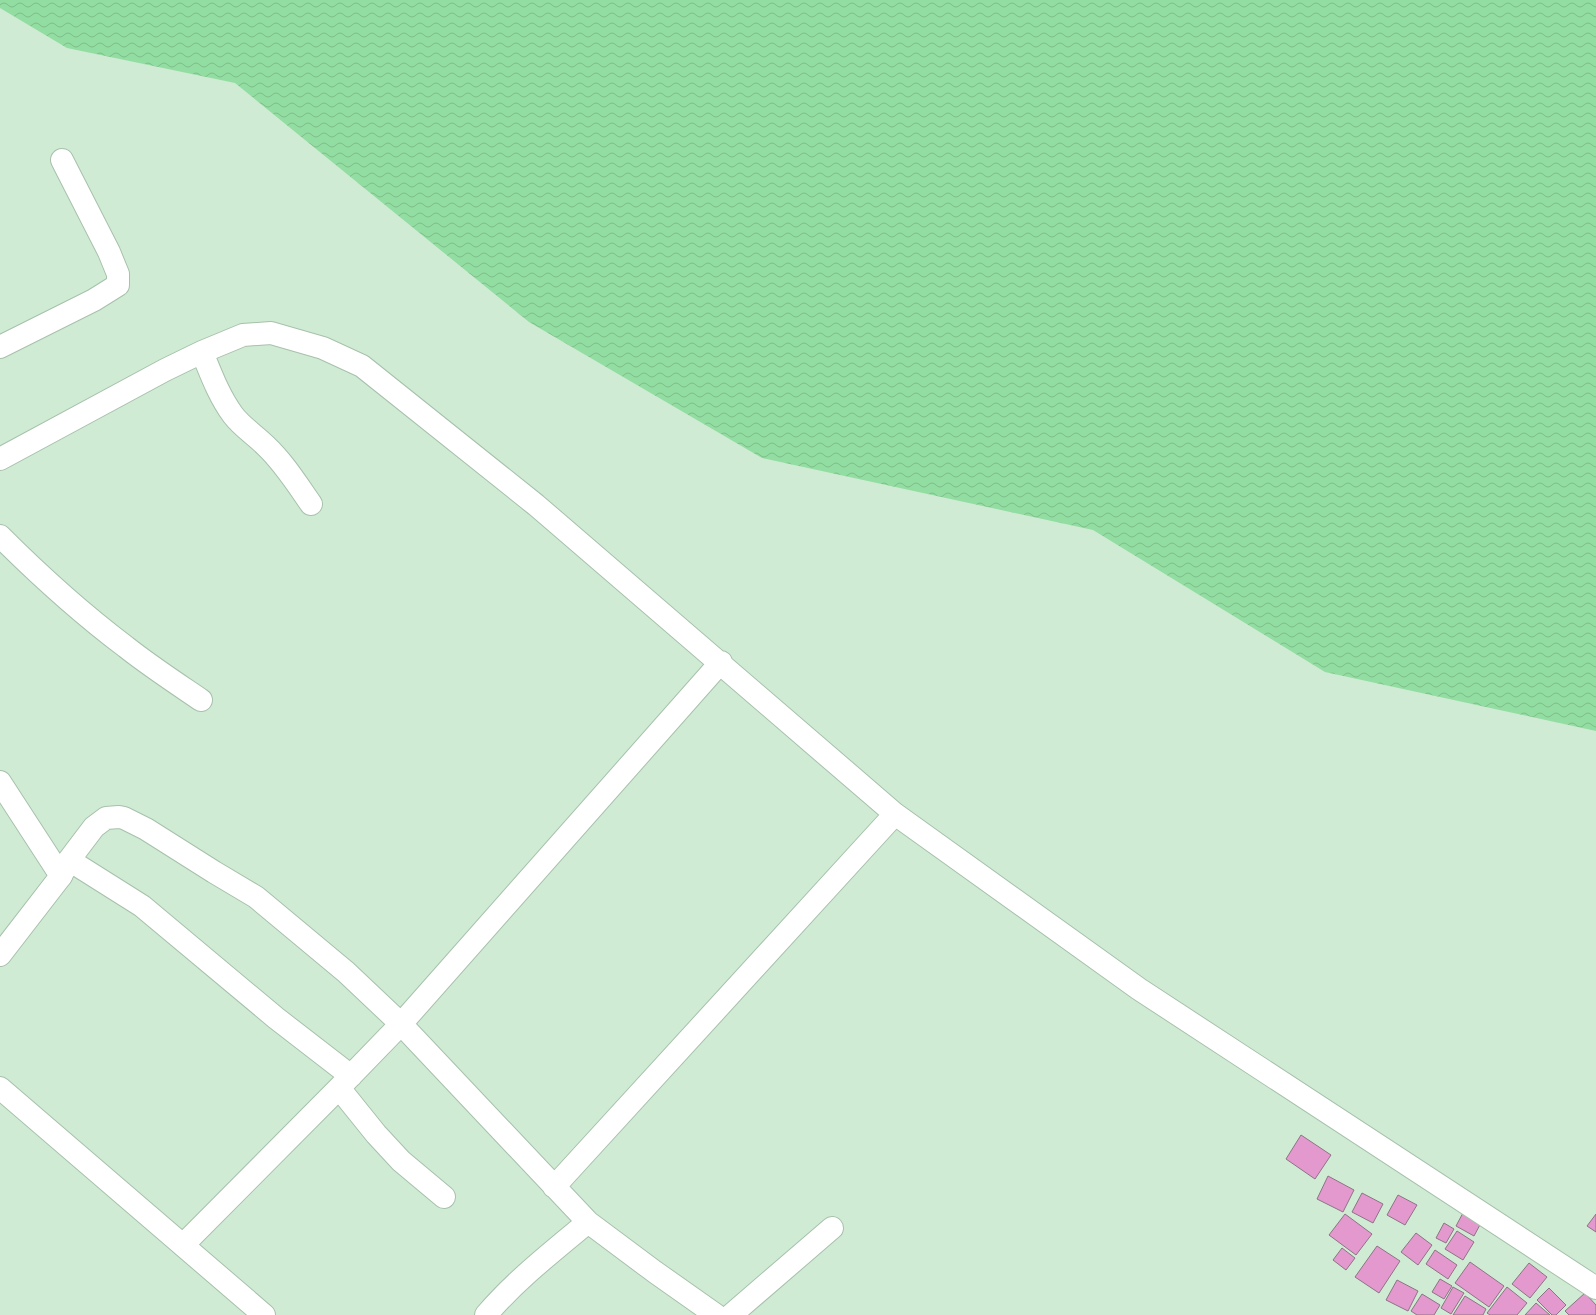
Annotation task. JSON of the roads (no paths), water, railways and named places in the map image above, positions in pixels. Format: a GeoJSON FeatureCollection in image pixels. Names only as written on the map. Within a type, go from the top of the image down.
{"type":"FeatureCollection","features":[{"type":"Feature","properties":{"kind":"street"},"geometry":{"type":"LineString","coordinates":[[0,347],[94,300],[118,285],[118,274],[109,252],[62,160]]}},
{"type":"Feature","properties":{"kind":"street"},"geometry":{"type":"LineString","coordinates":[[0,459],[164,370],[202,352],[243,336],[271,333],[323,348],[362,366],[536,505],[895,814],[1139,989],[1596,1288]]}},
{"type":"Feature","properties":{"kind":"street"},"geometry":{"type":"LineString","coordinates":[[202,352],[219,393],[233,415],[245,429],[266,446],[288,471],[311,504]]}},
{"type":"Feature","properties":{"kind":"street"},"geometry":{"type":"LineString","coordinates":[[0,536],[35,571],[126,648],[201,700]]}},
{"type":"Feature","properties":{"kind":"street"},"geometry":{"type":"LineString","coordinates":[[183,1245],[345,1082],[400,1024],[720,662]]}},
{"type":"Feature","properties":{"kind":"street"},"geometry":{"type":"LineString","coordinates":[[0,782],[65,868],[142,906],[276,1018],[345,1082],[376,1134],[401,1161],[444,1197]]}},
{"type":"Feature","properties":{"kind":"street"},"geometry":{"type":"LineString","coordinates":[[554,1187],[895,814]]}},
{"type":"Feature","properties":{"kind":"street"},"geometry":{"type":"LineString","coordinates":[[0,955],[65,868],[94,826],[106,818],[124,818],[256,897],[346,972],[400,1024],[588,1222],[654,1272],[716,1315]]}},
{"type":"Feature","properties":{"kind":"street"},"geometry":{"type":"LineString","coordinates":[[0,1088],[264,1315]]}},
{"type":"Feature","properties":{"kind":"street"},"geometry":{"type":"LineString","coordinates":[[486,1315],[496,1303],[543,1260],[588,1222]]}},
{"type":"Feature","properties":{"kind":"street"},"geometry":{"type":"LineString","coordinates":[[731,1315],[832,1228]]}},
{"type":"Feature","properties":{"kind":"water"},"geometry":{"type":"Polygon","coordinates":[[[0,0],[1596,0],[1596,731],[1325,672],[1093,530],[762,458],[529,322],[235,83],[67,48],[0,8],[0,0]]]}}]}
